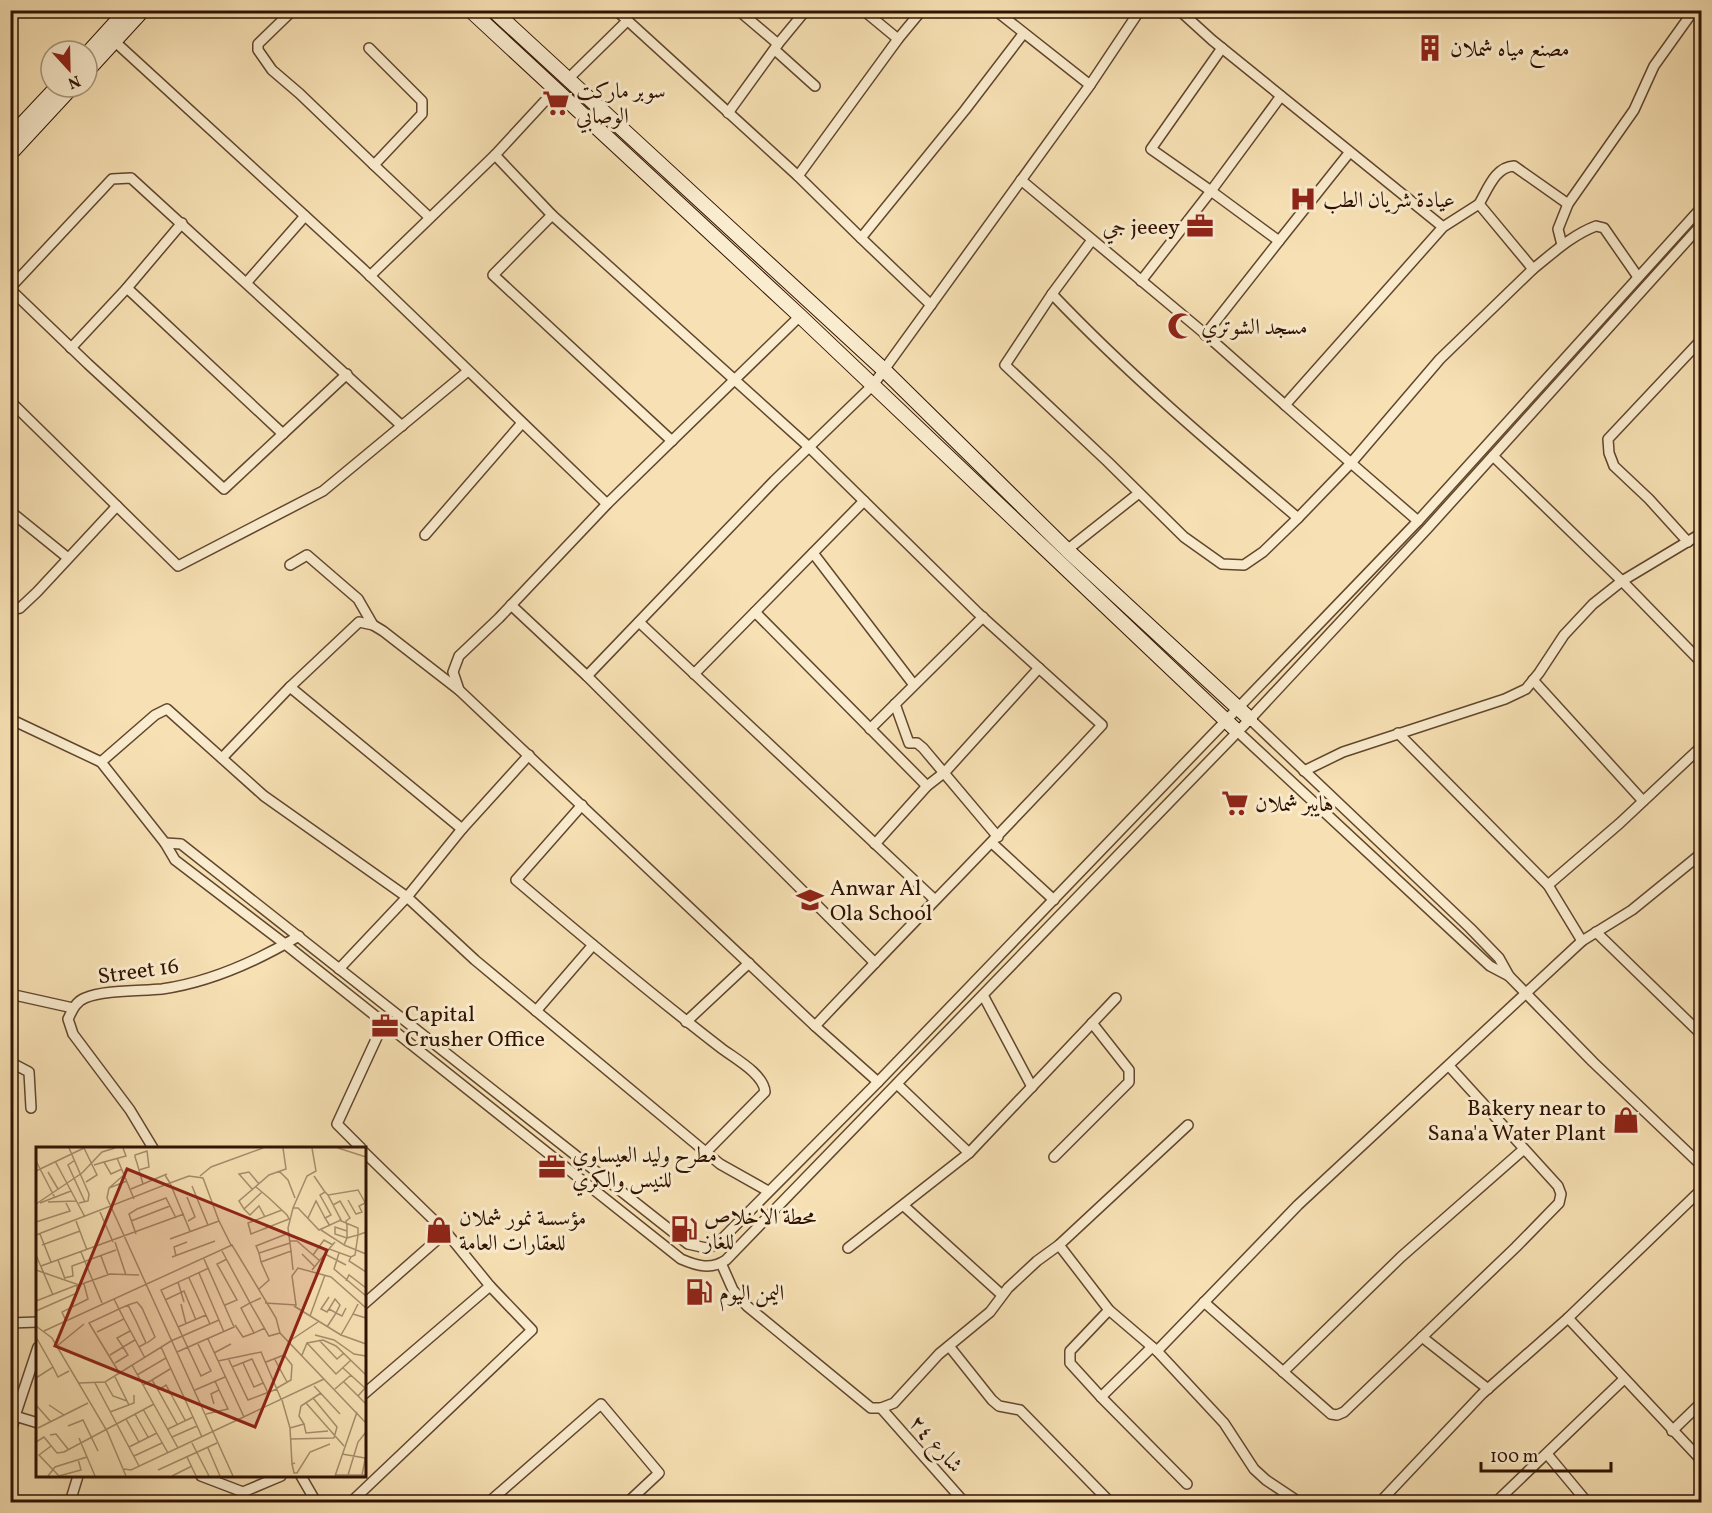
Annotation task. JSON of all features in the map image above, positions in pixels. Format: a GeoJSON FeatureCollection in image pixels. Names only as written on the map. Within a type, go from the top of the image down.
{"type":"FeatureCollection","features":[{"type":"Feature","properties":{"kind":"street"},"geometry":{"type":"LineString","coordinates":[[99,53],[127,10]]}},
{"type":"Feature","properties":{"kind":"street"},"geometry":{"type":"LineString","coordinates":[[99,45],[142,10]]}},
{"type":"Feature","properties":{"kind":"street"},"geometry":{"type":"LineString","coordinates":[[293,10],[258,44],[258,50],[272,70],[429,217]]}},
{"type":"Feature","properties":{"kind":"street"},"geometry":{"type":"LineString","coordinates":[[470,10],[800,316],[1237,731],[1490,966],[1509,976],[1593,1062],[1701,1166]]}},
{"type":"Feature","properties":{"kind":"street"},"geometry":{"type":"LineString","coordinates":[[493,10],[884,370],[1067,550],[1250,719],[1492,950],[1504,963],[1509,976]]}},
{"type":"Feature","properties":{"kind":"street"},"geometry":{"type":"LineString","coordinates":[[616,10],[798,176],[931,305]]}},
{"type":"Feature","properties":{"kind":"street"},"geometry":{"type":"LineString","coordinates":[[738,10],[815,87]]}},
{"type":"Feature","properties":{"kind":"street"},"geometry":{"type":"LineString","coordinates":[[728,113],[806,10]]}},
{"type":"Feature","properties":{"kind":"street"},"geometry":{"type":"LineString","coordinates":[[862,10],[898,39]]}},
{"type":"Feature","properties":{"kind":"street"},"geometry":{"type":"LineString","coordinates":[[798,176],[898,39],[922,10]]}},
{"type":"Feature","properties":{"kind":"street"},"geometry":{"type":"LineString","coordinates":[[995,10],[1090,85]]}},
{"type":"Feature","properties":{"kind":"street"},"geometry":{"type":"LineString","coordinates":[[586,676],[809,447],[873,385],[1090,85],[1140,10]]}},
{"type":"Feature","properties":{"kind":"street"},"geometry":{"type":"LineString","coordinates":[[1179,10],[1349,153],[1443,227]]}},
{"type":"Feature","properties":{"kind":"street"},"geometry":{"type":"LineString","coordinates":[[1562,245],[1558,229],[1568,204],[1634,110],[1654,66],[1694,10]]}},
{"type":"Feature","properties":{"kind":"street"},"geometry":{"type":"LineString","coordinates":[[568,79],[627,21]]}},
{"type":"Feature","properties":{"kind":"street"},"geometry":{"type":"LineString","coordinates":[[861,238],[965,110],[1023,34]]}},
{"type":"Feature","properties":{"kind":"street"},"geometry":{"type":"LineString","coordinates":[[110,37],[370,276],[607,504]]}},
{"type":"Feature","properties":{"kind":"street"},"geometry":{"type":"LineString","coordinates":[[369,48],[422,101],[423,106],[422,114],[374,165]]}},
{"type":"Feature","properties":{"kind":"street"},"geometry":{"type":"LineString","coordinates":[[1222,48],[1151,149],[1279,241]]}},
{"type":"Feature","properties":{"kind":"street"},"geometry":{"type":"LineString","coordinates":[[370,276],[495,155],[556,89]]}},
{"type":"Feature","properties":{"kind":"street"},"geometry":{"type":"LineString","coordinates":[[1141,281],[1281,96]]}},
{"type":"Feature","properties":{"kind":"street"},"geometry":{"type":"LineString","coordinates":[[10,137],[46,99]]}},
{"type":"Feature","properties":{"kind":"street"},"geometry":{"type":"LineString","coordinates":[[10,154],[61,99]]}},
{"type":"Feature","properties":{"kind":"street"},"geometry":{"type":"LineString","coordinates":[[1205,335],[1349,153]]}},
{"type":"Feature","properties":{"kind":"street"},"geometry":{"type":"LineString","coordinates":[[495,155],[552,215],[809,447],[982,616],[1102,725],[995,840],[934,899],[815,1026]]}},
{"type":"Feature","properties":{"kind":"street"},"geometry":{"type":"LineString","coordinates":[[1285,405],[1443,227],[1479,204],[1497,172],[1507,166],[1514,166],[1568,204]]}},
{"type":"Feature","properties":{"kind":"street"},"geometry":{"type":"LineString","coordinates":[[347,374],[224,489],[71,348],[10,288],[112,179],[131,178],[247,282],[347,374],[402,426]]}},
{"type":"Feature","properties":{"kind":"street"},"geometry":{"type":"LineString","coordinates":[[1021,180],[1205,335],[1418,521]]}},
{"type":"Feature","properties":{"kind":"street"},"geometry":{"type":"LineString","coordinates":[[1479,204],[1533,269]]}},
{"type":"Feature","properties":{"kind":"street"},"geometry":{"type":"LineString","coordinates":[[165,843],[182,844],[688,1244],[706,1248],[716,1245],[878,1082],[1418,521],[1701,207]]}},
{"type":"Feature","properties":{"kind":"street"},"geometry":{"type":"LineString","coordinates":[[552,215],[494,275],[672,441]]}},
{"type":"Feature","properties":{"kind":"street"},"geometry":{"type":"LineString","coordinates":[[247,282],[305,216]]}},
{"type":"Feature","properties":{"kind":"street"},"geometry":{"type":"LineString","coordinates":[[71,348],[127,288],[182,223]]}},
{"type":"Feature","properties":{"kind":"street"},"geometry":{"type":"LineString","coordinates":[[12,722],[101,762],[165,843],[175,860],[384,1022],[681,1259],[704,1266],[721,1263],[1250,719],[1493,456],[1701,224]]}},
{"type":"Feature","properties":{"kind":"street"},"geometry":{"type":"LineString","coordinates":[[1092,240],[1052,294],[1005,365],[1184,537],[1222,564],[1244,565],[1263,552],[1351,463],[1440,359],[1533,269],[1562,245],[1584,230],[1596,226],[1604,228],[1638,277]]}},
{"type":"Feature","properties":{"kind":"street"},"geometry":{"type":"LineString","coordinates":[[127,288],[283,434]]}},
{"type":"Feature","properties":{"kind":"street"},"geometry":{"type":"LineString","coordinates":[[1052,294],[1079,323],[1191,427],[1298,518]]}},
{"type":"Feature","properties":{"kind":"street"},"geometry":{"type":"LineString","coordinates":[[459,690],[453,672],[459,656],[607,504],[800,316]]}},
{"type":"Feature","properties":{"kind":"street"},"geometry":{"type":"LineString","coordinates":[[1688,542],[1649,499],[1614,466],[1609,453],[1608,439],[1701,339]]}},
{"type":"Feature","properties":{"kind":"street"},"geometry":{"type":"LineString","coordinates":[[10,401],[178,566],[324,491],[468,371]]}},
{"type":"Feature","properties":{"kind":"street"},"geometry":{"type":"LineString","coordinates":[[425,535],[522,423]]}},
{"type":"Feature","properties":{"kind":"street"},"geometry":{"type":"LineString","coordinates":[[1493,456],[1622,581],[1701,663]]}},
{"type":"Feature","properties":{"kind":"street"},"geometry":{"type":"LineString","coordinates":[[1067,550],[1139,493]]}},
{"type":"Feature","properties":{"kind":"street"},"geometry":{"type":"LineString","coordinates":[[694,674],[864,501]]}},
{"type":"Feature","properties":{"kind":"street"},"geometry":{"type":"LineString","coordinates":[[10,610],[20,608],[37,592],[117,506]]}},
{"type":"Feature","properties":{"kind":"street"},"geometry":{"type":"LineString","coordinates":[[10,511],[68,558]]}},
{"type":"Feature","properties":{"kind":"street"},"geometry":{"type":"LineString","coordinates":[[1304,771],[1342,752],[1505,699],[1526,689],[1564,635],[1593,604],[1622,581],[1701,533]]}},
{"type":"Feature","properties":{"kind":"street"},"geometry":{"type":"LineString","coordinates":[[813,553],[914,685]]}},
{"type":"Feature","properties":{"kind":"street"},"geometry":{"type":"LineString","coordinates":[[290,565],[307,555],[358,599],[373,625],[459,690],[815,1026],[878,1082]]}},
{"type":"Feature","properties":{"kind":"street"},"geometry":{"type":"LineString","coordinates":[[511,605],[586,676],[875,963]]}},
{"type":"Feature","properties":{"kind":"street"},"geometry":{"type":"LineString","coordinates":[[755,612],[927,786]]}},
{"type":"Feature","properties":{"kind":"street"},"geometry":{"type":"LineString","coordinates":[[870,729],[982,616]]}},
{"type":"Feature","properties":{"kind":"street"},"geometry":{"type":"LineString","coordinates":[[222,758],[290,687],[360,622],[373,625]]}},
{"type":"Feature","properties":{"kind":"street"},"geometry":{"type":"LineString","coordinates":[[639,622],[934,899]]}},
{"type":"Feature","properties":{"kind":"street"},"geometry":{"type":"LineString","coordinates":[[875,844],[927,786],[945,772],[1039,668]]}},
{"type":"Feature","properties":{"kind":"street"},"geometry":{"type":"LineString","coordinates":[[1533,680],[1643,801]]}},
{"type":"Feature","properties":{"kind":"street"},"geometry":{"type":"LineString","coordinates":[[290,687],[462,829]]}},
{"type":"Feature","properties":{"kind":"street"},"geometry":{"type":"LineString","coordinates":[[895,704],[909,743],[917,743],[945,772],[995,840],[1054,900]]}},
{"type":"Feature","properties":{"kind":"street"},"geometry":{"type":"LineString","coordinates":[[101,762],[155,715],[167,709],[264,796],[407,897],[475,960],[720,1164],[768,1191]]}},
{"type":"Feature","properties":{"kind":"street"},"geometry":{"type":"LineString","coordinates":[[1398,733],[1548,885],[1582,941]]}},
{"type":"Feature","properties":{"kind":"street"},"geometry":{"type":"LineString","coordinates":[[1548,885],[1620,823],[1701,746]]}},
{"type":"Feature","properties":{"kind":"street"},"geometry":{"type":"LineString","coordinates":[[339,969],[407,897],[462,829],[529,755]]}},
{"type":"Feature","properties":{"kind":"street"},"geometry":{"type":"LineString","coordinates":[[582,805],[516,880],[686,1022],[756,1075],[765,1092],[706,1152]]}},
{"type":"Feature","properties":{"kind":"street"},"geometry":{"type":"LineString","coordinates":[[1101,1397],[1204,1302],[1298,1205],[1582,941],[1654,893],[1701,853]]}},
{"type":"Feature","properties":{"kind":"street"},"geometry":{"type":"LineString","coordinates":[[1596,933],[1701,1035]]}},
{"type":"Feature","properties":{"kind":"street","name":"Street 16"},"geometry":{"type":"LineString","coordinates":[[152,1147],[130,1110],[73,1034],[68,1019],[73,1008],[84,998],[102,994],[163,989],[208,978],[262,957],[299,936]]}},
{"type":"Feature","properties":{"kind":"street"},"geometry":{"type":"LineString","coordinates":[[536,1011],[593,945]]}},
{"type":"Feature","properties":{"kind":"street"},"geometry":{"type":"LineString","coordinates":[[686,1022],[749,963]]}},
{"type":"Feature","properties":{"kind":"street"},"geometry":{"type":"LineString","coordinates":[[10,994],[73,1008]]}},
{"type":"Feature","properties":{"kind":"street"},"geometry":{"type":"LineString","coordinates":[[983,995],[1032,1087]]}},
{"type":"Feature","properties":{"kind":"street"},"geometry":{"type":"LineString","coordinates":[[848,1248],[969,1153],[1116,998]]}},
{"type":"Feature","properties":{"kind":"street"},"geometry":{"type":"LineString","coordinates":[[360,1147],[337,1124],[384,1022]]}},
{"type":"Feature","properties":{"kind":"street"},"geometry":{"type":"LineString","coordinates":[[1054,1156],[1129,1082],[1129,1070],[1092,1023]]}},
{"type":"Feature","properties":{"kind":"street"},"geometry":{"type":"LineString","coordinates":[[10,1062],[16,1063],[29,1072],[31,1108]]}},
{"type":"Feature","properties":{"kind":"street"},"geometry":{"type":"LineString","coordinates":[[1204,1302],[1331,1414],[1337,1415],[1344,1412],[1516,1247],[1559,1203],[1561,1194],[1558,1186],[1449,1066]]}},
{"type":"Feature","properties":{"kind":"street"},"geometry":{"type":"LineString","coordinates":[[897,1084],[969,1153]]}},
{"type":"Feature","properties":{"kind":"street"},"geometry":{"type":"LineString","coordinates":[[721,1263],[733,1290],[747,1306],[871,1408],[881,1408],[894,1403],[949,1346],[990,1312],[1002,1295],[1037,1261],[1059,1245],[1188,1125]]}},
{"type":"Feature","properties":{"kind":"street"},"geometry":{"type":"LineString","coordinates":[[1283,1372],[1401,1257],[1524,1149]]}},
{"type":"Feature","properties":{"kind":"street"},"geometry":{"type":"LineString","coordinates":[[351,1503],[532,1330],[490,1286],[446,1232],[366,1153]]}},
{"type":"Feature","properties":{"kind":"street"},"geometry":{"type":"LineString","coordinates":[[1380,1503],[1488,1389],[1568,1318],[1701,1189]]}},
{"type":"Feature","properties":{"kind":"street"},"geometry":{"type":"LineString","coordinates":[[904,1206],[1002,1295]]}},
{"type":"Feature","properties":{"kind":"street"},"geometry":{"type":"LineString","coordinates":[[366,1302],[446,1232]]}},
{"type":"Feature","properties":{"kind":"street"},"geometry":{"type":"LineString","coordinates":[[1059,1245],[1109,1310],[1154,1349],[1224,1423],[1254,1469],[1299,1503]]}},
{"type":"Feature","properties":{"kind":"street"},"geometry":{"type":"LineString","coordinates":[[366,1392],[490,1286]]}},
{"type":"Feature","properties":{"kind":"street"},"geometry":{"type":"LineString","coordinates":[[1109,1310],[1070,1351],[1070,1363],[1187,1484]]}},
{"type":"Feature","properties":{"kind":"street"},"geometry":{"type":"LineString","coordinates":[[1568,1318],[1701,1461]]}},
{"type":"Feature","properties":{"kind":"street"},"geometry":{"type":"LineString","coordinates":[[10,1323],[36,1322]]}},
{"type":"Feature","properties":{"kind":"street"},"geometry":{"type":"LineString","coordinates":[[1422,1337],[1488,1389]]}},
{"type":"Feature","properties":{"kind":"street"},"geometry":{"type":"LineString","coordinates":[[949,1346],[992,1400],[999,1406],[1020,1410],[1110,1503]]}},
{"type":"Feature","properties":{"kind":"street"},"geometry":{"type":"LineString","coordinates":[[10,1438],[36,1353]]}},
{"type":"Feature","properties":{"kind":"street"},"geometry":{"type":"LineString","coordinates":[[1496,1503],[1624,1380]]}},
{"type":"Feature","properties":{"kind":"street"},"geometry":{"type":"LineString","coordinates":[[1672,1431],[1701,1402]]}},
{"type":"Feature","properties":{"kind":"street"},"geometry":{"type":"LineString","coordinates":[[489,1503],[601,1404],[659,1473],[628,1503]]}},
{"type":"Feature","properties":{"kind":"street","name":"شارع ٢٤"},"geometry":{"type":"LineString","coordinates":[[881,1408],[964,1503]]}},
{"type":"Feature","properties":{"kind":"street"},"geometry":{"type":"LineString","coordinates":[[15,1416],[36,1422]]}},
{"type":"Feature","properties":{"kind":"street"},"geometry":{"type":"LineString","coordinates":[[1547,1454],[1587,1503]]}},
{"type":"Feature","properties":{"kind":"street"},"geometry":{"type":"LineString","coordinates":[[70,1503],[78,1477]]}},
{"type":"Feature","properties":{"kind":"street"},"geometry":{"type":"LineString","coordinates":[[204,1477],[243,1492],[279,1477]]}},
{"type":"Feature","properties":{"kind":"street"},"geometry":{"type":"LineString","coordinates":[[302,1477],[316,1503]]}},
{"type":"Feature","properties":{"kind":"place","name":"مصنع مياه شملان"},"geometry":{"type":"Point","coordinates":[1430,48]}},
{"type":"Feature","properties":{"kind":"place","name":"سوبر ماركت الوصابي"},"geometry":{"type":"Point","coordinates":[556,103]}},
{"type":"Feature","properties":{"kind":"place","name":"عيادة شريان الطب"},"geometry":{"type":"Point","coordinates":[1303,199]}},
{"type":"Feature","properties":{"kind":"place","name":"جي jeeey"},"geometry":{"type":"Point","coordinates":[1200,226]}},
{"type":"Feature","properties":{"kind":"place","name":"مسجد الشوتري"},"geometry":{"type":"Point","coordinates":[1181,326]}},
{"type":"Feature","properties":{"kind":"place","name":"هايبر شملان"},"geometry":{"type":"Point","coordinates":[1235,803]}},
{"type":"Feature","properties":{"kind":"place","name":"Anwar Al Ola School"},"geometry":{"type":"Point","coordinates":[810,900]}},
{"type":"Feature","properties":{"kind":"place","name":"Capital Crusher Office"},"geometry":{"type":"Point","coordinates":[385,1026]}},
{"type":"Feature","properties":{"kind":"place","name":"Bakery near to Sana'a Water Plant"},"geometry":{"type":"Point","coordinates":[1626,1120]}},
{"type":"Feature","properties":{"kind":"place","name":"مطرح وليد العيساوي للنيس والكري"},"geometry":{"type":"Point","coordinates":[552,1167]}},
{"type":"Feature","properties":{"kind":"place","name":"محطة الاخلاص للغاز"},"geometry":{"type":"Point","coordinates":[684,1229]}},
{"type":"Feature","properties":{"kind":"place","name":"مؤسسة نمور شملان للعقارات العامة"},"geometry":{"type":"Point","coordinates":[439,1230]}},
{"type":"Feature","properties":{"kind":"place","name":"اليمن اليوم"},"geometry":{"type":"Point","coordinates":[699,1292]}}]}
